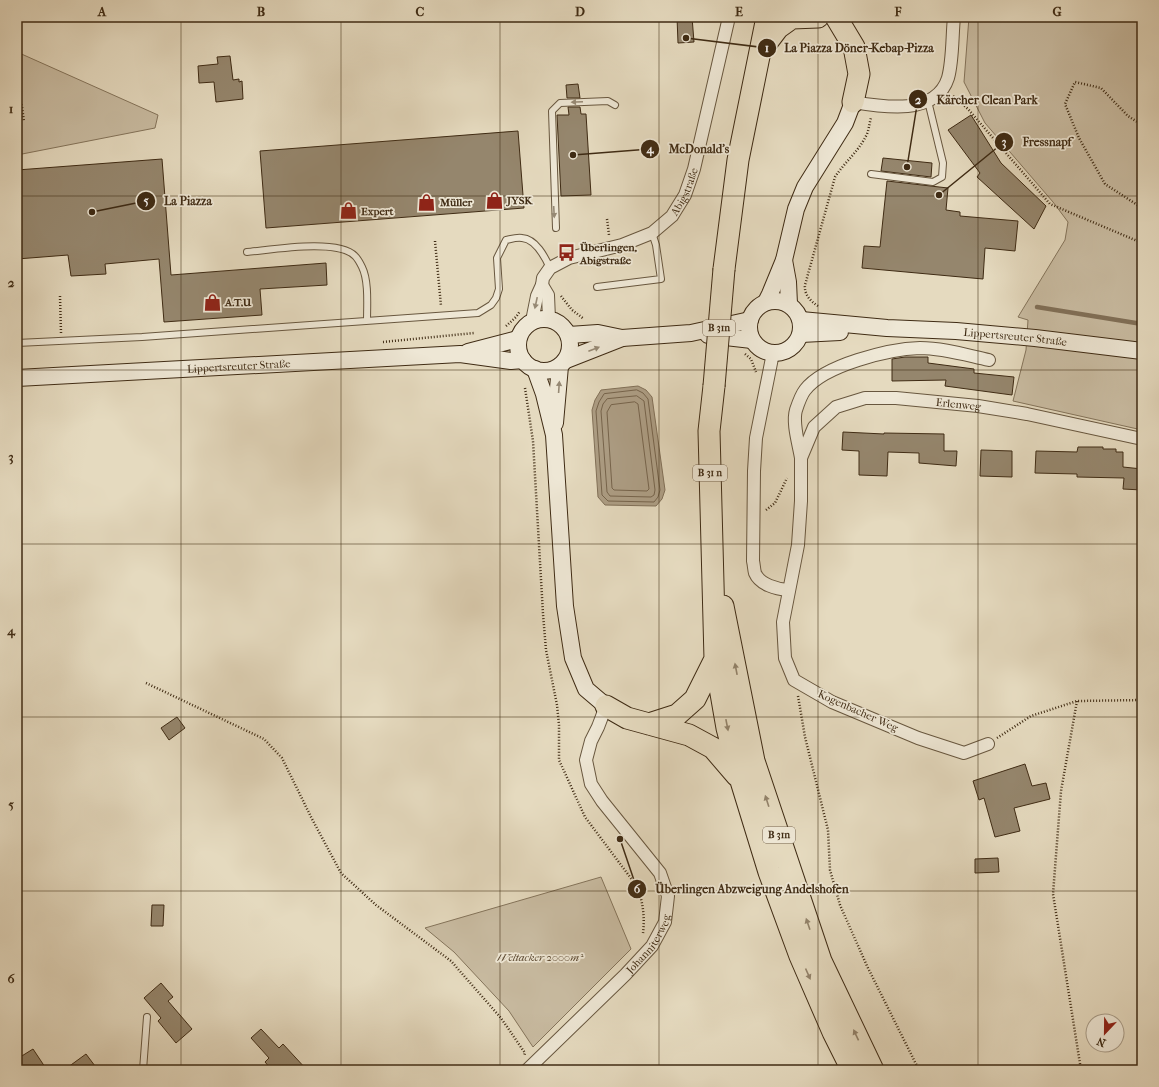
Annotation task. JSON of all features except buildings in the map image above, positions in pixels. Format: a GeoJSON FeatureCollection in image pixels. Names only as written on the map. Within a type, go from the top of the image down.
{"type":"FeatureCollection","features":[{"type":"Feature","properties":{"kind":"highway","name":"B 31n"},"geometry":{"type":"LineString","coordinates":[[714,386],[724,269],[738,160],[767,17]]}},
{"type":"Feature","properties":{"kind":"highway","name":"B 31n"},"geometry":{"type":"LineString","coordinates":[[760,53],[778,28],[792,18],[819,17],[838,20],[854,47],[859,74],[853,102]]}},
{"type":"Feature","properties":{"kind":"highway","name":"B 31 n"},"geometry":{"type":"LineString","coordinates":[[713,560],[709,431],[714,386]]}},
{"type":"Feature","properties":{"kind":"highway","name":"B 31n"},"geometry":{"type":"LineString","coordinates":[[713,560],[715,659],[727,728],[741,781],[769,872],[800,956],[833,1032],[852,1070]]}},
{"type":"Feature","properties":{"kind":"highway","name":"B 31n"},"geometry":{"type":"LineString","coordinates":[[713,560],[729,632],[754,761],[821,961],[873,1070]]}},
{"type":"Feature","properties":{"kind":"highway","name":"B 31n"},"geometry":{"type":"LineString","coordinates":[[649,724],[677,715],[695,699],[715,659]]}},
{"type":"Feature","properties":{"kind":"highway"},"geometry":{"type":"LineString","coordinates":[[606,706],[627,718],[649,724]]}},
{"type":"Feature","properties":{"kind":"highway","name":"B 31n"},"geometry":{"type":"LineString","coordinates":[[649,724],[689,735],[713,748],[741,781]]}},
{"type":"Feature","properties":{"kind":"main road","name":"B 31n"},"geometry":{"type":"LineString","coordinates":[[766,302],[784,260],[796,209],[805,188],[845,123],[853,102]]}},
{"type":"Feature","properties":{"kind":"main road","name":"B 31n"},"geometry":{"type":"LineString","coordinates":[[784,260],[788,282],[789,304]]}},
{"type":"Feature","properties":{"kind":"main road"},"geometry":{"type":"LineString","coordinates":[[691,333],[746,345],[758,347],[773,353],[780,353],[793,346],[801,327],[798,314],[789,304],[773,300],[766,302],[755,309],[750,320],[746,345]]}},
{"type":"Feature","properties":{"kind":"main road"},"geometry":{"type":"LineString","coordinates":[[554,435],[563,363],[571,348],[569,335],[564,328],[558,322],[541,318],[526,325],[521,332],[518,339],[519,354],[527,370],[544,394],[554,435],[565,606],[573,658],[586,689],[606,706]]}},
{"type":"Feature","properties":{"kind":"main road"},"geometry":{"type":"LineString","coordinates":[[569,335],[598,333],[622,338],[691,333],[750,320]]}},
{"type":"Feature","properties":{"kind":"main road","name":"Lippertsreuter Straße"},"geometry":{"type":"LineString","coordinates":[[801,327],[887,328],[980,333],[1142,351]]}},
{"type":"Feature","properties":{"kind":"main road"},"geometry":{"type":"LineString","coordinates":[[527,370],[548,371],[622,338]]}},
{"type":"Feature","properties":{"kind":"main road","name":"Lippertsreuter Straße"},"geometry":{"type":"LineString","coordinates":[[460,354],[518,339]]}},
{"type":"Feature","properties":{"kind":"main road","name":"Lippertsreuter Straße"},"geometry":{"type":"LineString","coordinates":[[17,378],[460,354],[510,361],[527,370]]}},
{"type":"Feature","properties":{"kind":"street","name":"Abigstraße"},"geometry":{"type":"LineString","coordinates":[[550,268],[569,258],[622,245],[652,233],[672,216],[685,195],[694,169],[729,17]]}},
{"type":"Feature","properties":{"kind":"street"},"geometry":{"type":"LineString","coordinates":[[853,102],[874,106],[919,104],[928,101],[943,89],[950,70],[954,17]]}},
{"type":"Feature","properties":{"kind":"street"},"geometry":{"type":"LineString","coordinates":[[532,321],[537,296],[542,285],[543,278],[550,268]]}},
{"type":"Feature","properties":{"kind":"street"},"geometry":{"type":"LineString","coordinates":[[542,285],[548,295],[550,319]]}},
{"type":"Feature","properties":{"kind":"street","name":"Erlenweg"},"geometry":{"type":"LineString","coordinates":[[788,590],[798,545],[801,501],[801,458],[796,431],[796,411],[804,391],[814,382],[835,368],[887,352],[919,348],[946,350],[989,360]]}},
{"type":"Feature","properties":{"kind":"street"},"geometry":{"type":"LineString","coordinates":[[773,353],[756,438],[753,561],[755,574],[764,583],[777,589],[788,590],[783,622],[785,658],[794,680]]}},
{"type":"Feature","properties":{"kind":"street","name":"Erlenweg"},"geometry":{"type":"LineString","coordinates":[[801,458],[814,428],[836,407],[865,398],[896,398],[978,406],[1027,414],[1142,439]]}},
{"type":"Feature","properties":{"kind":"street","name":"Kogenbacher Weg"},"geometry":{"type":"LineString","coordinates":[[794,680],[832,702],[918,738],[957,751],[964,753],[988,744]]}},
{"type":"Feature","properties":{"kind":"street","name":"Johanniterweg"},"geometry":{"type":"LineString","coordinates":[[526,1064],[626,975],[652,946],[665,922],[668,896],[660,873],[602,801],[592,784],[586,760],[590,741],[598,727],[606,706]]}},
{"type":"Feature","properties":{"kind":"lane"},"geometry":{"type":"LineString","coordinates":[[556,228],[552,111],[560,103],[608,101],[615,105]]}},
{"type":"Feature","properties":{"kind":"lane"},"geometry":{"type":"LineString","coordinates":[[871,174],[933,182],[942,176],[943,163],[928,101]]}},
{"type":"Feature","properties":{"kind":"lane"},"geometry":{"type":"LineString","coordinates":[[597,286],[662,279],[656,245],[652,233]]}},
{"type":"Feature","properties":{"kind":"lane"},"geometry":{"type":"LineString","coordinates":[[17,343],[478,313],[491,305],[496,298],[499,289],[497,258],[506,240],[521,237],[533,242],[544,256],[550,268]]}},
{"type":"Feature","properties":{"kind":"lane"},"geometry":{"type":"LineString","coordinates":[[247,252],[316,246],[339,248],[355,255],[362,268],[365,283],[367,321]]}},
{"type":"Feature","properties":{"kind":"lane"},"geometry":{"type":"LineString","coordinates":[[143,1070],[147,1017]]}},
{"type":"Feature","properties":{"kind":"path"},"geometry":{"type":"LineString","coordinates":[[1142,125],[1128,116],[1101,88],[1075,82],[1065,104],[1079,138],[1105,184],[1142,208]]}},
{"type":"Feature","properties":{"kind":"path"},"geometry":{"type":"LineString","coordinates":[[943,89],[968,109],[1050,204],[1142,243]]}},
{"type":"Feature","properties":{"kind":"path"},"geometry":{"type":"LineString","coordinates":[[17,90],[22,107],[24,122]]}},
{"type":"Feature","properties":{"kind":"path"},"geometry":{"type":"LineString","coordinates":[[820,307],[809,298],[804,290],[805,284],[835,177],[861,145],[867,135],[874,106]]}},
{"type":"Feature","properties":{"kind":"path"},"geometry":{"type":"LineString","coordinates":[[435,241],[442,316]]}},
{"type":"Feature","properties":{"kind":"path"},"geometry":{"type":"LineString","coordinates":[[557,294],[562,297],[572,310],[585,320]]}},
{"type":"Feature","properties":{"kind":"path"},"geometry":{"type":"LineString","coordinates":[[60,296],[61,341]]}},
{"type":"Feature","properties":{"kind":"path"},"geometry":{"type":"LineString","coordinates":[[500,329],[506,326],[516,316],[522,306]]}},
{"type":"Feature","properties":{"kind":"path"},"geometry":{"type":"LineString","coordinates":[[746,345],[757,373]]}},
{"type":"Feature","properties":{"kind":"path"},"geometry":{"type":"LineString","coordinates":[[526,396],[527,370]]}},
{"type":"Feature","properties":{"kind":"path"},"geometry":{"type":"LineString","coordinates":[[753,515],[764,513],[775,503],[790,473],[801,458]]}},
{"type":"Feature","properties":{"kind":"path"},"geometry":{"type":"LineString","coordinates":[[794,680],[805,737],[828,830],[830,870],[840,905],[867,966],[919,1070]]}},
{"type":"Feature","properties":{"kind":"path"},"geometry":{"type":"LineString","coordinates":[[146,683],[264,739],[282,758],[341,873],[376,905],[450,961],[501,1018],[525,1053],[526,1064]]}},
{"type":"Feature","properties":{"kind":"path"},"geometry":{"type":"LineString","coordinates":[[988,744],[1031,716],[1077,701],[1142,700]]}},
{"type":"Feature","properties":{"kind":"path"},"geometry":{"type":"LineString","coordinates":[[1077,701],[1061,791],[1054,894],[1081,1070]]}},
{"type":"Feature","properties":{"kind":"green space"},"geometry":{"type":"Polygon","coordinates":[[[969,17],[1142,17],[1142,430],[1013,401],[1026,350],[1028,320],[1018,317],[1065,240],[1068,222],[1053,202],[985,123],[964,82],[969,17]]]}},
{"type":"Feature","properties":{"kind":"green space"},"geometry":{"type":"Polygon","coordinates":[[[17,52],[158,115],[155,128],[17,155],[17,52]]]}},
{"type":"Feature","properties":{"kind":"green space","name":"Weltacker 2000m²"},"geometry":{"type":"Polygon","coordinates":[[[601,877],[631,949],[533,1047],[509,1011],[454,952],[425,928],[601,877]]]}},
{"type":"Feature","properties":{"kind":"water"},"geometry":{"type":"Polygon","coordinates":[[[638,386],[646,390],[652,397],[665,490],[662,499],[656,506],[605,505],[598,497],[592,410],[595,400],[601,390],[638,386]]]}},
{"type":"Feature","properties":{"kind":"waterway"},"geometry":{"type":"LineString","coordinates":[[1037,307],[1142,324]]}},
{"type":"Feature","properties":{"kind":"place","name":"La Piazza Döner-Kebap-Pizza"},"geometry":{"type":"Point","coordinates":[686,38]}},
{"type":"Feature","properties":{"kind":"place","name":"McDonald's"},"geometry":{"type":"Point","coordinates":[573,155]}},
{"type":"Feature","properties":{"kind":"place","name":"Kärcher Clean Park"},"geometry":{"type":"Point","coordinates":[907,167]}},
{"type":"Feature","properties":{"kind":"place","name":"Fressnapf"},"geometry":{"type":"Point","coordinates":[939,195]}},
{"type":"Feature","properties":{"kind":"place","name":"JYSK"},"geometry":{"type":"Point","coordinates":[494,200]}},
{"type":"Feature","properties":{"kind":"place","name":"Müller"},"geometry":{"type":"Point","coordinates":[427,202]}},
{"type":"Feature","properties":{"kind":"place","name":"Expert"},"geometry":{"type":"Point","coordinates":[348,211]}},
{"type":"Feature","properties":{"kind":"place","name":"La Piazza"},"geometry":{"type":"Point","coordinates":[92,212]}},
{"type":"Feature","properties":{"kind":"place","name":"Überlingen, Abigstraße"},"geometry":{"type":"Point","coordinates":[567,253]}},
{"type":"Feature","properties":{"kind":"place","name":"A.T.U"},"geometry":{"type":"Point","coordinates":[212,302]}},
{"type":"Feature","properties":{"kind":"place","name":"Überlingen Abzweigung Andelshofen"},"geometry":{"type":"Point","coordinates":[620,839]}}]}
